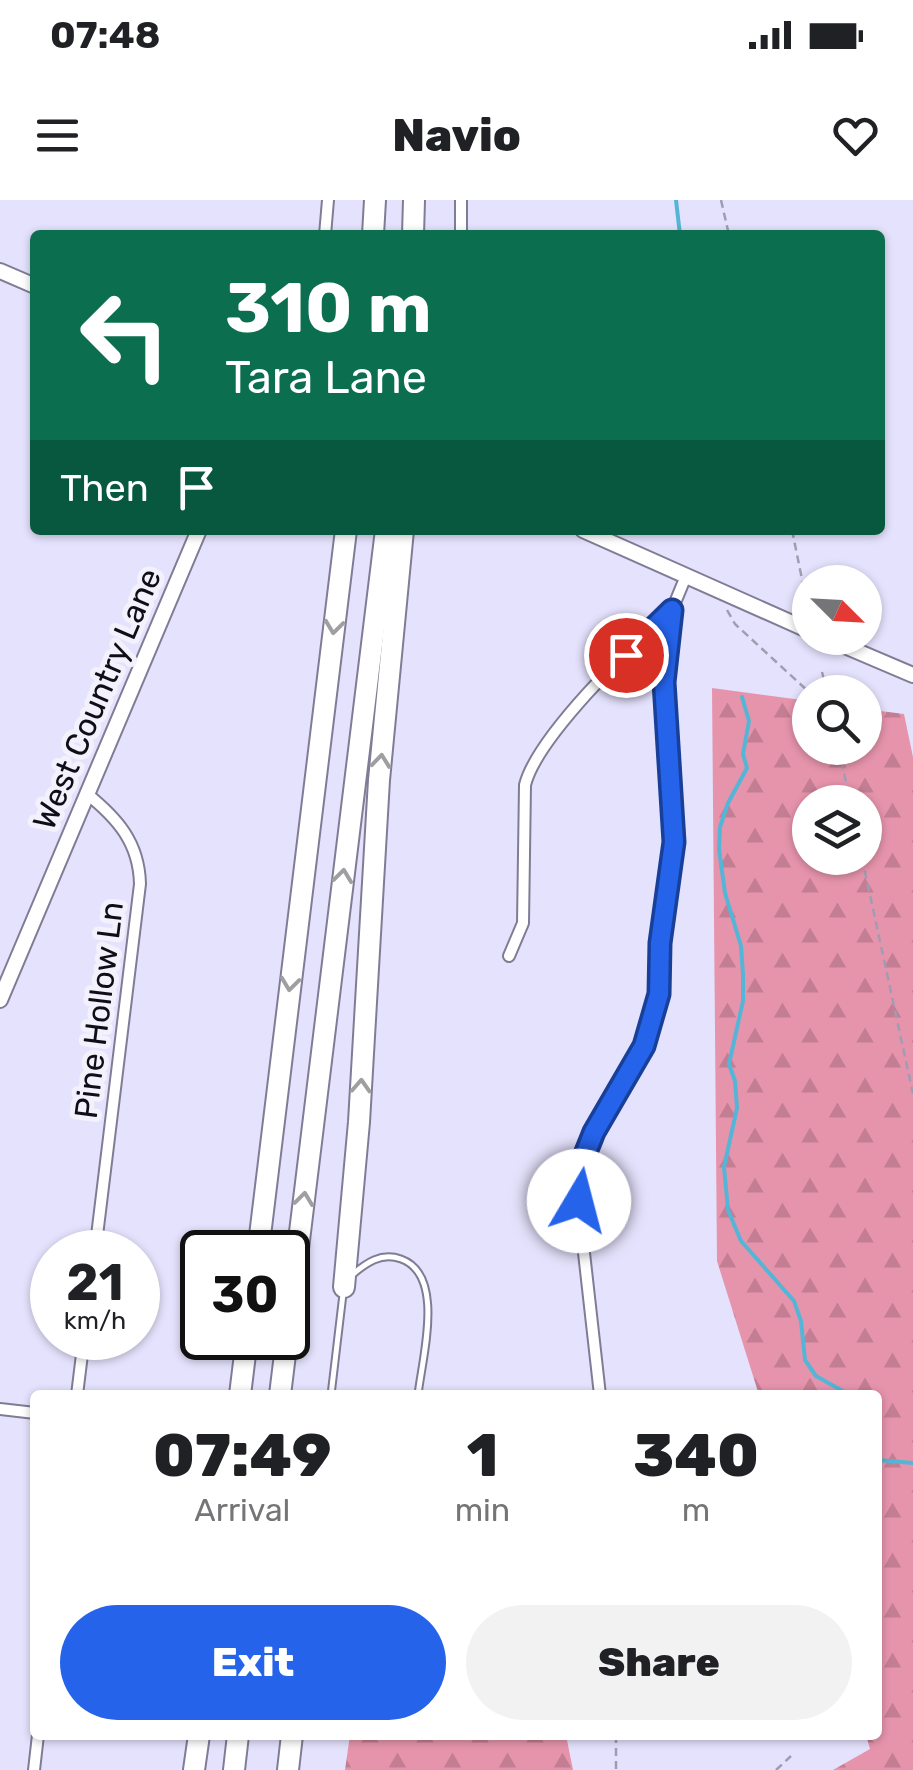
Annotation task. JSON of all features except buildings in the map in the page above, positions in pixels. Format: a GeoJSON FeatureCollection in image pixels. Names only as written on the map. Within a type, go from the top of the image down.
{"type":"FeatureCollection","features":[{"type":"Feature","properties":{"kind":"highway"},"geometry":{"type":"LineString","coordinates":[[374,230],[375,200]]}},
{"type":"Feature","properties":{"kind":"highway"},"geometry":{"type":"LineString","coordinates":[[412,230],[414,200]]}},
{"type":"Feature","properties":{"kind":"highway"},"geometry":{"type":"LineString","coordinates":[[261,1230],[345,535]]}},
{"type":"Feature","properties":{"kind":"highway"},"geometry":{"type":"LineString","coordinates":[[300,1230],[385,535]]}},
{"type":"Feature","properties":{"kind":"highway"},"geometry":{"type":"LineString","coordinates":[[344,1287],[359,1122],[379,780],[403,535]]}},
{"type":"Feature","properties":{"kind":"highway"},"geometry":{"type":"LineString","coordinates":[[241,1390],[244,1360]]}},
{"type":"Feature","properties":{"kind":"highway"},"geometry":{"type":"LineString","coordinates":[[281,1390],[284,1360]]}},
{"type":"Feature","properties":{"kind":"highway"},"geometry":{"type":"LineString","coordinates":[[194,1770],[197,1740]]}},
{"type":"Feature","properties":{"kind":"highway"},"geometry":{"type":"LineString","coordinates":[[234,1770],[237,1740]]}},
{"type":"Feature","properties":{"kind":"highway"},"geometry":{"type":"LineString","coordinates":[[288,1770],[291,1740]]}},
{"type":"Feature","properties":{"kind":"street"},"geometry":{"type":"LineString","coordinates":[[325,230],[328,200]]}},
{"type":"Feature","properties":{"kind":"street"},"geometry":{"type":"LineString","coordinates":[[461,200],[462,230]]}},
{"type":"Feature","properties":{"kind":"street"},"geometry":{"type":"LineString","coordinates":[[0,271],[30,284]]}},
{"type":"Feature","properties":{"kind":"street","name":"West Country Lane"},"geometry":{"type":"LineString","coordinates":[[0,1000],[197,535]]}},
{"type":"Feature","properties":{"kind":"street"},"geometry":{"type":"LineString","coordinates":[[593,535],[792,622]]}},
{"type":"Feature","properties":{"kind":"street"},"geometry":{"type":"LineString","coordinates":[[599,1390],[582,1236],[580,1172],[594,1132],[644,1046],[659,994],[660,943],[674,842],[664,682],[672,610],[686,576]]}},
{"type":"Feature","properties":{"kind":"street"},"geometry":{"type":"LineString","coordinates":[[509,956],[522,923],[524,785],[529,768],[552,734],[672,610]]}},
{"type":"Feature","properties":{"kind":"street"},"geometry":{"type":"LineString","coordinates":[[866,655],[913,675]]}},
{"type":"Feature","properties":{"kind":"street","name":"Pine Hollow Ln"},"geometry":{"type":"LineString","coordinates":[[86,793],[126,830],[138,862],[140,884],[98,1230]]}},
{"type":"Feature","properties":{"kind":"street"},"geometry":{"type":"LineString","coordinates":[[79,1390],[82,1360]]}},
{"type":"Feature","properties":{"kind":"street"},"geometry":{"type":"LineString","coordinates":[[0,1409],[30,1412]]}},
{"type":"Feature","properties":{"kind":"street"},"geometry":{"type":"LineString","coordinates":[[34,1770],[37,1740]]}},
{"type":"Feature","properties":{"kind":"lane"},"geometry":{"type":"LineString","coordinates":[[332,1390],[344,1287],[364,1264],[391,1256],[404,1260],[421,1274],[429,1296],[419,1390]]}},
{"type":"Feature","properties":{"kind":"path"},"geometry":{"type":"LineString","coordinates":[[721,200],[727,230]]}},
{"type":"Feature","properties":{"kind":"path"},"geometry":{"type":"LineString","coordinates":[[793,535],[800,565]]}},
{"type":"Feature","properties":{"kind":"path"},"geometry":{"type":"LineString","coordinates":[[729,595],[726,607],[735,624],[792,676]]}},
{"type":"Feature","properties":{"kind":"path"},"geometry":{"type":"LineString","coordinates":[[866,875],[913,1094]]}},
{"type":"Feature","properties":{"kind":"path"},"geometry":{"type":"LineString","coordinates":[[616,1740],[616,1770]]}},
{"type":"Feature","properties":{"kind":"path"},"geometry":{"type":"LineString","coordinates":[[776,1770],[791,1756]]}},
{"type":"Feature","properties":{"kind":"green space"},"geometry":{"type":"Polygon","coordinates":[[[712,688],[792,699],[792,765],[882,765],[882,711],[904,714],[913,757],[913,1770],[833,1770],[870,1749],[867,1740],[882,1740],[882,1390],[757,1390],[717,1261],[712,688]]]}},
{"type":"Feature","properties":{"kind":"green space"},"geometry":{"type":"Polygon","coordinates":[[[349,1740],[567,1740],[573,1770],[345,1770],[349,1740]]]}},
{"type":"Feature","properties":{"kind":"waterway"},"geometry":{"type":"LineString","coordinates":[[676,200],[679,230]]}},
{"type":"Feature","properties":{"kind":"waterway"},"geometry":{"type":"LineString","coordinates":[[742,697],[749,721],[743,754],[747,768],[728,803],[720,827],[719,849],[725,893],[741,946],[743,975],[743,1001],[729,1064],[737,1108],[724,1167],[728,1210],[741,1241],[794,1301],[801,1321],[805,1360],[816,1376],[841,1390]]}},
{"type":"Feature","properties":{"kind":"waterway"},"geometry":{"type":"LineString","coordinates":[[882,1460],[913,1463]]}},
{"type":"Feature","properties":{"kind":"route"},"geometry":{"type":"LineString","coordinates":[[579,1201],[584,1157],[594,1132],[644,1046],[659,994],[660,943],[674,842],[664,682],[672,610],[626,655]]}}]}
